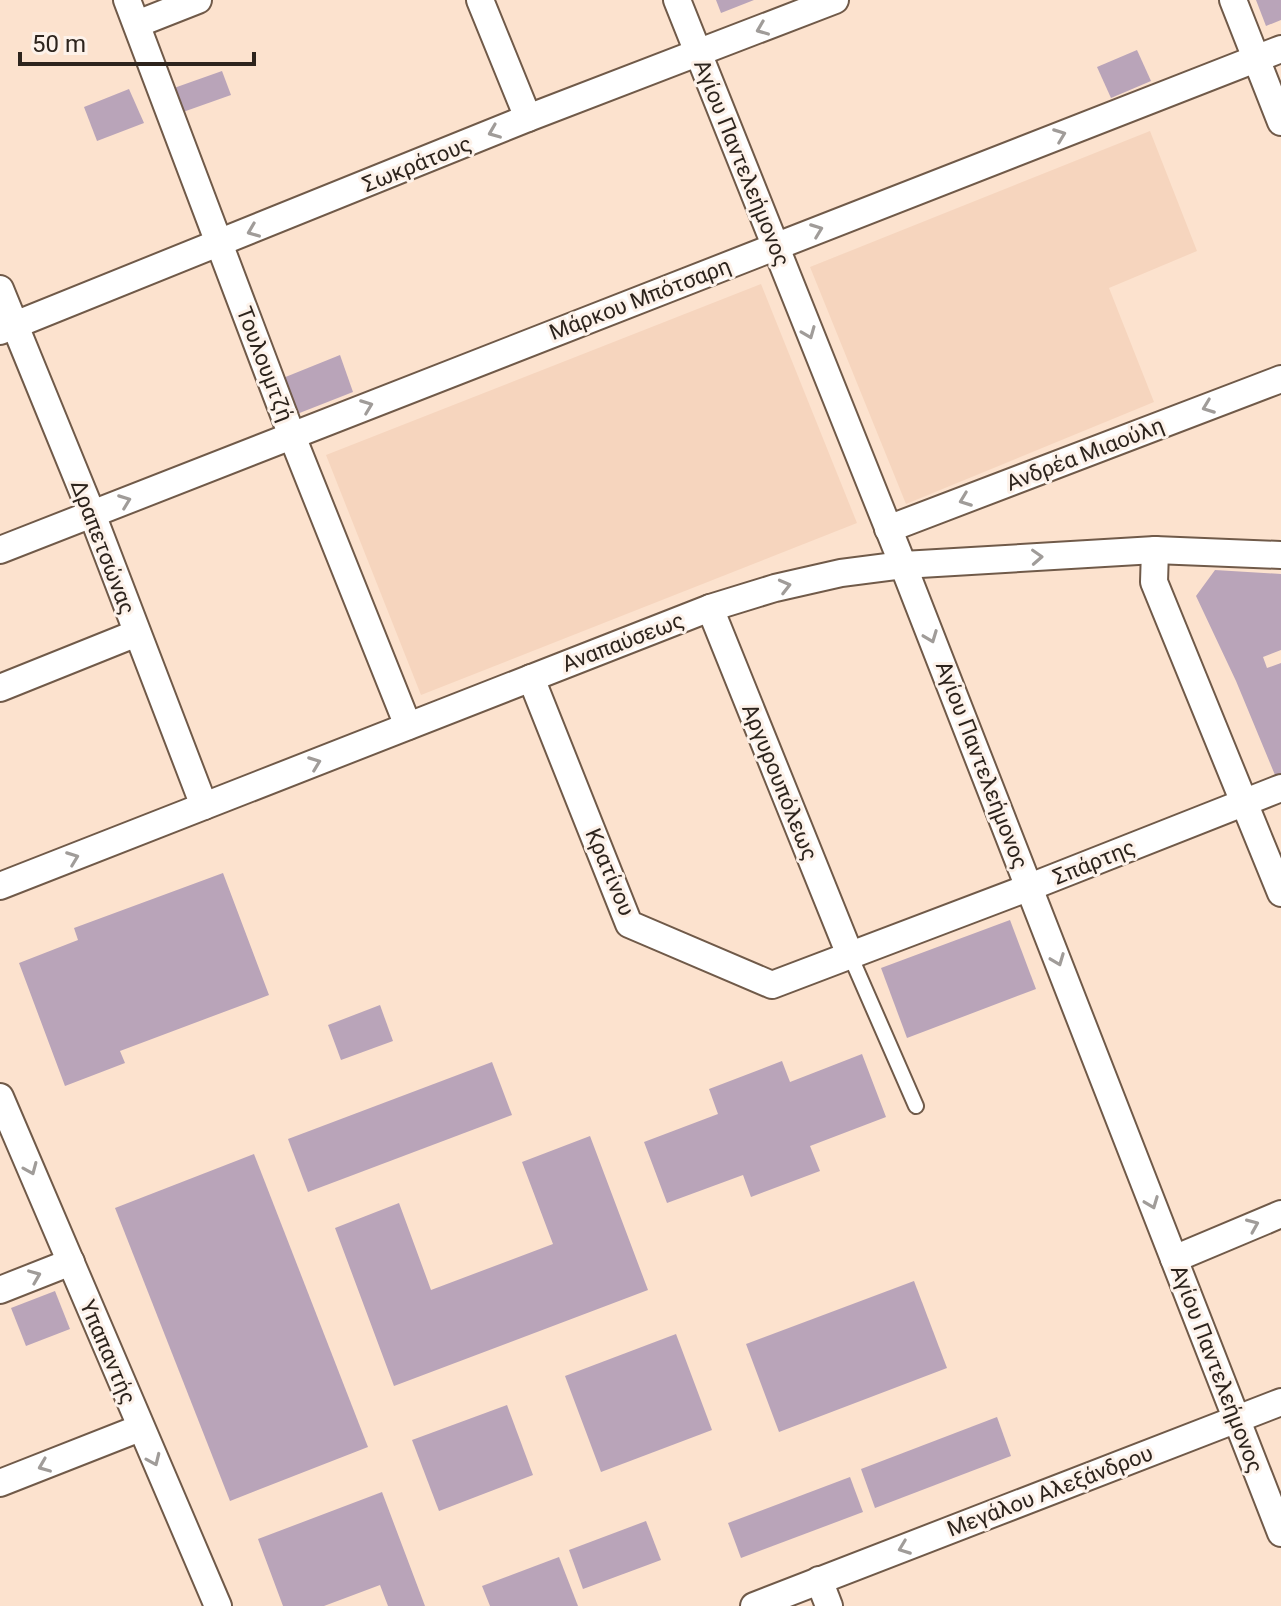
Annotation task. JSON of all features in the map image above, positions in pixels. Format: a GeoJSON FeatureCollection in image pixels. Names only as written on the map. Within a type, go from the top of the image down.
{"type":"FeatureCollection","features":[{"type":"Feature","properties":{"kind":"street"},"geometry":{"type":"LineString","coordinates":[[132,12],[198,0]]}},
{"type":"Feature","properties":{"kind":"street"},"geometry":{"type":"LineString","coordinates":[[480,0],[528,118]]}},
{"type":"Feature","properties":{"kind":"street","name":"Αγίου Παντελεήμονος"},"geometry":{"type":"LineString","coordinates":[[677,0],[1030,887],[1281,1533]]}},
{"type":"Feature","properties":{"kind":"street","name":"Σωκράτους"},"geometry":{"type":"LineString","coordinates":[[7,328],[528,118],[835,0]]}},
{"type":"Feature","properties":{"kind":"street"},"geometry":{"type":"LineString","coordinates":[[1233,0],[1281,122]]}},
{"type":"Feature","properties":{"kind":"street","name":"Τουλουμτζή"},"geometry":{"type":"LineString","coordinates":[[132,12],[292,436],[408,726]]}},
{"type":"Feature","properties":{"kind":"street","name":"Μάρκου Μπότσαρη"},"geometry":{"type":"LineString","coordinates":[[0,550],[1281,49]]}},
{"type":"Feature","properties":{"kind":"street","name":"Δραπετσώνας"},"geometry":{"type":"LineString","coordinates":[[0,289],[7,328],[92,514],[204,806]]}},
{"type":"Feature","properties":{"kind":"street","name":"Ανδρέα Μιαούλη"},"geometry":{"type":"LineString","coordinates":[[888,529],[1281,379]]}},
{"type":"Feature","properties":{"kind":"street"},"geometry":{"type":"LineString","coordinates":[[1155,550],[1154,582],[1281,893]]}},
{"type":"Feature","properties":{"kind":"street","name":"Αναπαύσεως"},"geometry":{"type":"LineString","coordinates":[[0,886],[710,608],[775,588],[841,573],[903,565],[1155,550],[1281,555]]}},
{"type":"Feature","properties":{"kind":"street","name":"Αργυρουπόλεως"},"geometry":{"type":"LineString","coordinates":[[710,608],[850,955]]}},
{"type":"Feature","properties":{"kind":"street"},"geometry":{"type":"LineString","coordinates":[[0,688],[137,633]]}},
{"type":"Feature","properties":{"kind":"street","name":"Κρατίνου"},"geometry":{"type":"LineString","coordinates":[[531,678],[629,924],[772,985]]}},
{"type":"Feature","properties":{"kind":"street","name":"Σπάρτης"},"geometry":{"type":"LineString","coordinates":[[772,985],[1281,788]]}},
{"type":"Feature","properties":{"kind":"street","name":"Υπαπαντής"},"geometry":{"type":"LineString","coordinates":[[0,1097],[218,1606]]}},
{"type":"Feature","properties":{"kind":"street"},"geometry":{"type":"LineString","coordinates":[[1174,1259],[1281,1214]]}},
{"type":"Feature","properties":{"kind":"street"},"geometry":{"type":"LineString","coordinates":[[0,1290],[71,1262]]}},
{"type":"Feature","properties":{"kind":"street","name":"Μεγάλου Αλεξάνδρου"},"geometry":{"type":"LineString","coordinates":[[754,1606],[1281,1402]]}},
{"type":"Feature","properties":{"kind":"street"},"geometry":{"type":"LineString","coordinates":[[0,1483],[140,1428]]}},
{"type":"Feature","properties":{"kind":"street"},"geometry":{"type":"LineString","coordinates":[[819,1580],[829,1606]]}},
{"type":"Feature","properties":{"kind":"lane"},"geometry":{"type":"LineString","coordinates":[[850,955],[916,1106]]}},
{"type":"Feature","properties":{"kind":"shaded area"},"geometry":{"type":"Polygon","coordinates":[[[1150,131],[1197,251],[1109,288],[1154,402],[906,504],[810,267],[1150,131]]]}},
{"type":"Feature","properties":{"kind":"shaded area"},"geometry":{"type":"Polygon","coordinates":[[[761,284],[857,523],[421,695],[326,455],[761,284]]]}},
{"type":"Feature","properties":{"kind":"building"},"geometry":{"type":"Polygon","coordinates":[[[716,0],[754,0],[721,13],[716,0]]]}},
{"type":"Feature","properties":{"kind":"building"},"geometry":{"type":"Polygon","coordinates":[[[1256,0],[1281,0],[1281,20],[1266,26],[1256,0]]]}},
{"type":"Feature","properties":{"kind":"building"},"geometry":{"type":"Polygon","coordinates":[[[1137,50],[1151,81],[1111,98],[1097,67],[1137,50]]]}},
{"type":"Feature","properties":{"kind":"building"},"geometry":{"type":"Polygon","coordinates":[[[222,71],[231,95],[183,112],[174,88],[222,71]]]}},
{"type":"Feature","properties":{"kind":"building"},"geometry":{"type":"Polygon","coordinates":[[[129,89],[144,123],[97,141],[84,107],[129,89]]]}},
{"type":"Feature","properties":{"kind":"building"},"geometry":{"type":"Polygon","coordinates":[[[340,355],[353,392],[297,414],[283,378],[340,355]]]}},
{"type":"Feature","properties":{"kind":"building"},"geometry":{"type":"Polygon","coordinates":[[[1215,570],[1281,574],[1281,650],[1263,657],[1267,668],[1281,663],[1281,773],[1275,775],[1196,596],[1215,570]]]}},
{"type":"Feature","properties":{"kind":"building"},"geometry":{"type":"Polygon","coordinates":[[[223,873],[269,995],[120,1051],[125,1063],[65,1086],[19,963],[78,940],[74,928],[223,873]]]}},
{"type":"Feature","properties":{"kind":"building"},"geometry":{"type":"Polygon","coordinates":[[[1010,920],[1036,989],[907,1038],[881,968],[1010,920]]]}},
{"type":"Feature","properties":{"kind":"building"},"geometry":{"type":"Polygon","coordinates":[[[380,1005],[393,1041],[341,1060],[328,1025],[380,1005]]]}},
{"type":"Feature","properties":{"kind":"building"},"geometry":{"type":"Polygon","coordinates":[[[862,1054],[886,1117],[810,1146],[820,1171],[751,1197],[743,1175],[667,1203],[644,1142],[718,1114],[709,1089],[782,1061],[790,1082],[862,1054]]]}},
{"type":"Feature","properties":{"kind":"building"},"geometry":{"type":"Polygon","coordinates":[[[492,1062],[512,1115],[308,1192],[288,1139],[492,1062]]]}},
{"type":"Feature","properties":{"kind":"building"},"geometry":{"type":"Polygon","coordinates":[[[590,1136],[648,1290],[394,1386],[335,1228],[399,1203],[431,1290],[553,1244],[522,1162],[590,1136]]]}},
{"type":"Feature","properties":{"kind":"building"},"geometry":{"type":"Polygon","coordinates":[[[254,1154],[368,1447],[230,1501],[115,1208],[254,1154]]]}},
{"type":"Feature","properties":{"kind":"building"},"geometry":{"type":"Polygon","coordinates":[[[914,1281],[947,1368],[779,1432],[746,1344],[914,1281]]]}},
{"type":"Feature","properties":{"kind":"building"},"geometry":{"type":"Polygon","coordinates":[[[55,1291],[70,1329],[26,1346],[11,1308],[55,1291]]]}},
{"type":"Feature","properties":{"kind":"building"},"geometry":{"type":"Polygon","coordinates":[[[676,1334],[712,1430],[601,1472],[565,1376],[676,1334]]]}},
{"type":"Feature","properties":{"kind":"building"},"geometry":{"type":"Polygon","coordinates":[[[507,1405],[533,1475],[439,1511],[412,1440],[507,1405]]]}},
{"type":"Feature","properties":{"kind":"building"},"geometry":{"type":"Polygon","coordinates":[[[997,1417],[1011,1456],[875,1508],[861,1469],[997,1417]]]}},
{"type":"Feature","properties":{"kind":"building"},"geometry":{"type":"Polygon","coordinates":[[[850,1477],[863,1512],[741,1558],[728,1523],[850,1477]]]}},
{"type":"Feature","properties":{"kind":"building"},"geometry":{"type":"Polygon","coordinates":[[[382,1492],[425,1606],[388,1606],[380,1585],[324,1606],[283,1606],[258,1539],[382,1492]]]}},
{"type":"Feature","properties":{"kind":"building"},"geometry":{"type":"Polygon","coordinates":[[[646,1521],[661,1560],[583,1589],[569,1550],[646,1521]]]}},
{"type":"Feature","properties":{"kind":"building"},"geometry":{"type":"Polygon","coordinates":[[[559,1557],[578,1606],[490,1606],[482,1586],[559,1557]]]}}]}
